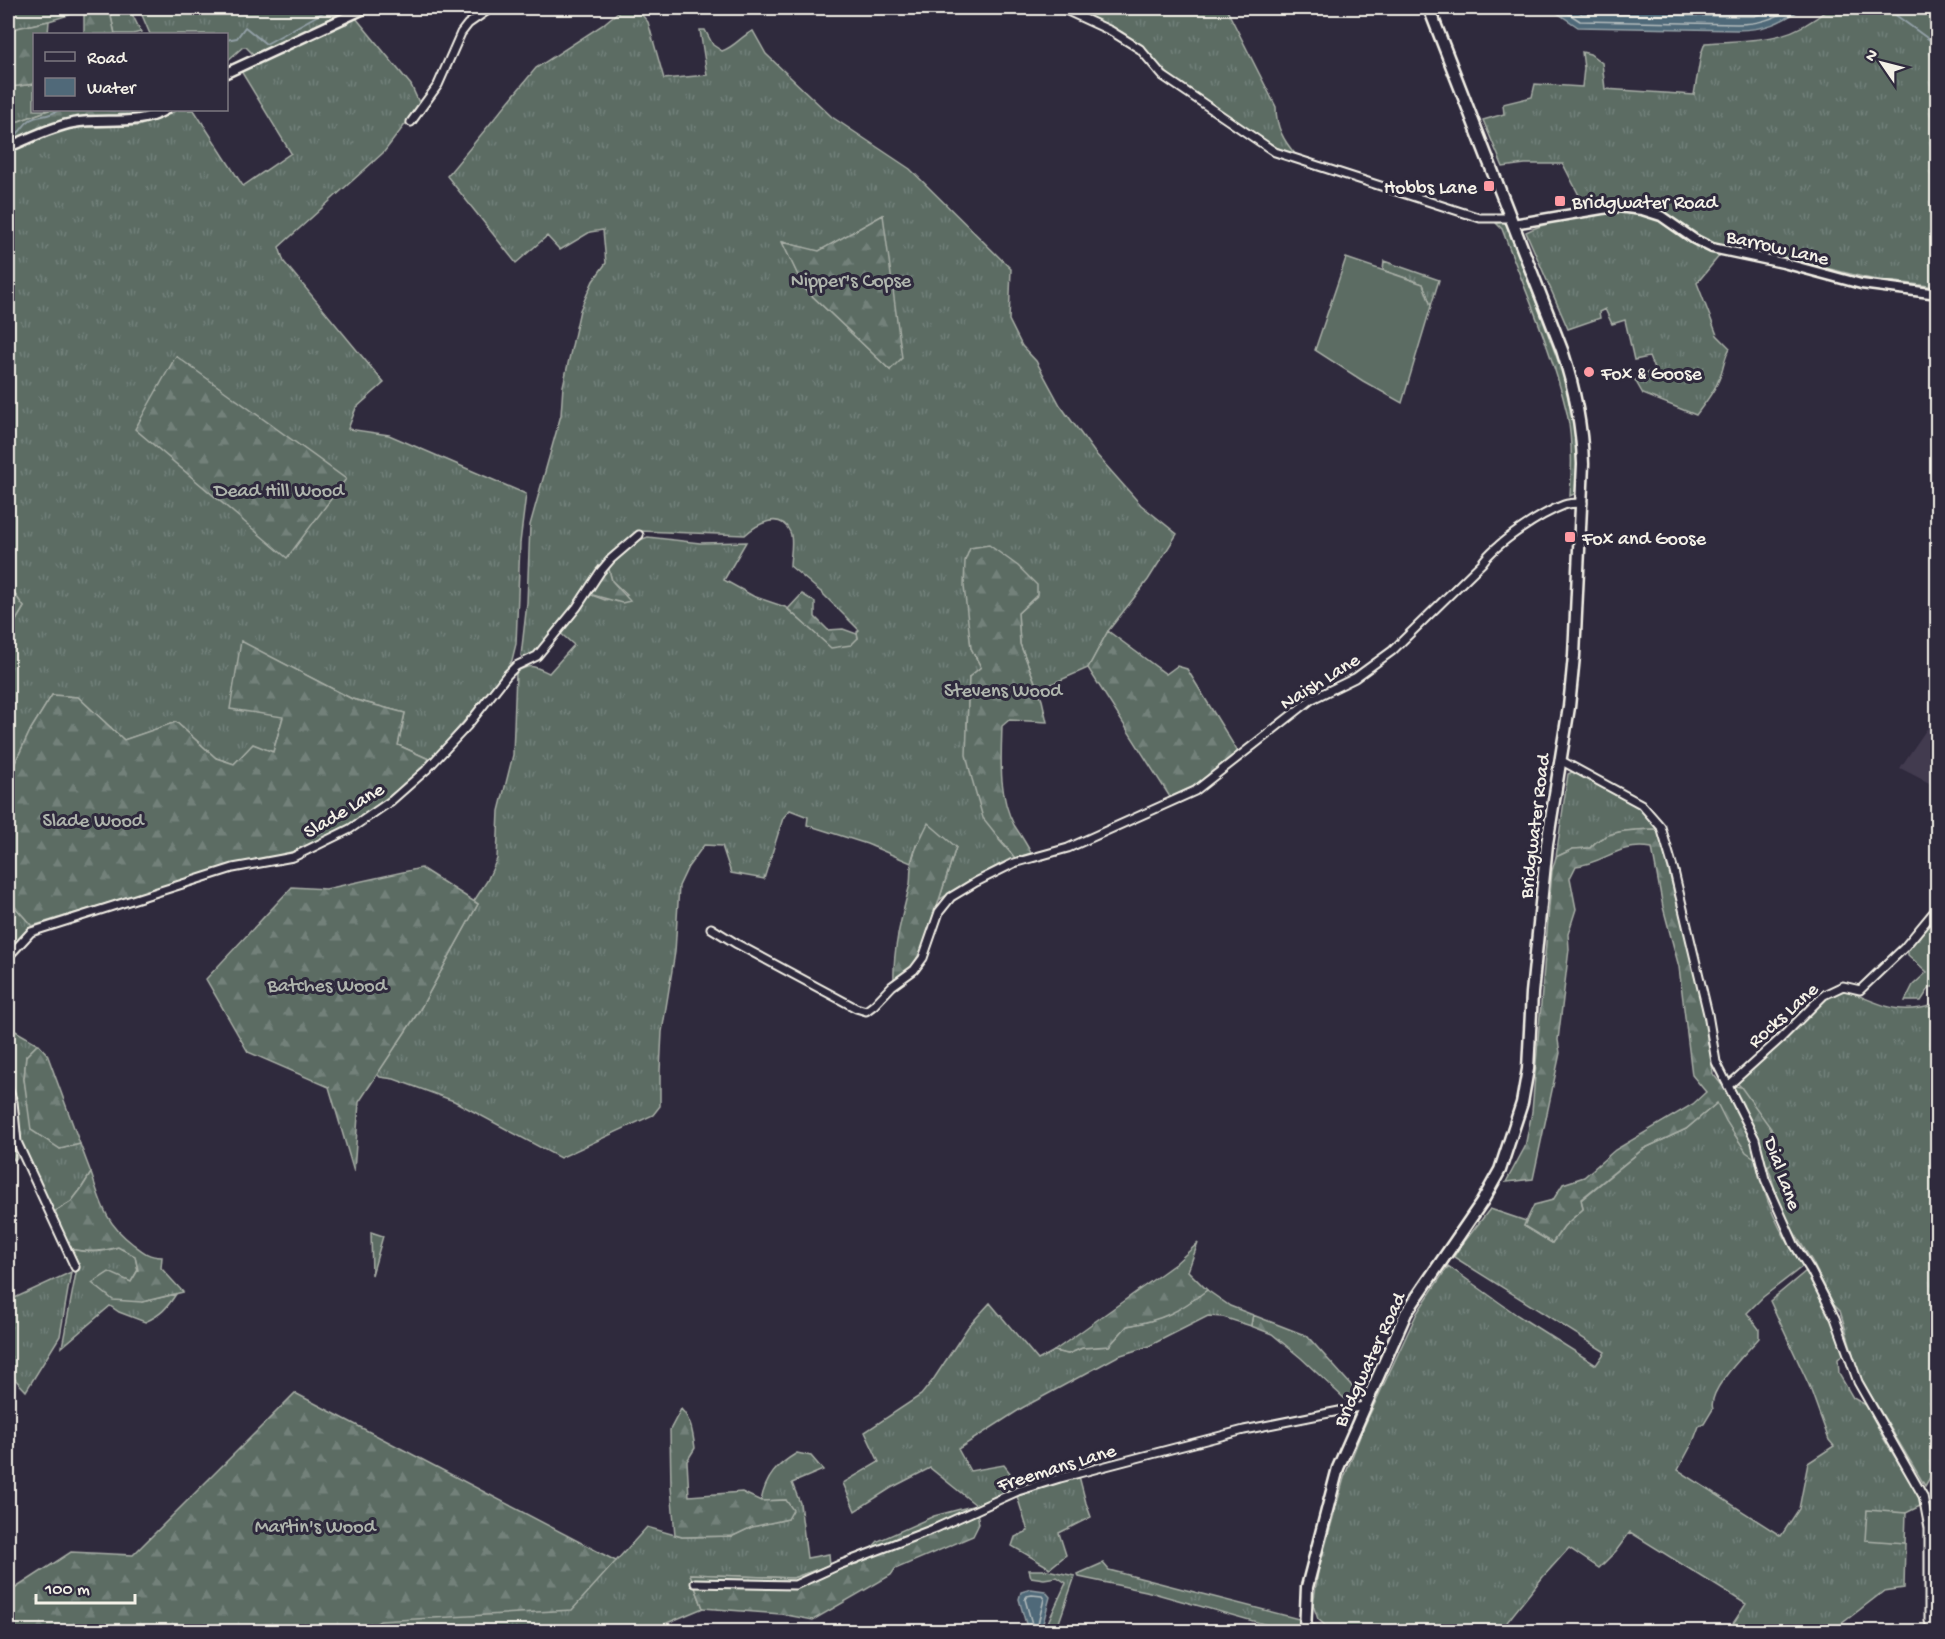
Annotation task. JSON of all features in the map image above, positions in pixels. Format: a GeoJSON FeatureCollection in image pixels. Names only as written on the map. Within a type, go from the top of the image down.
{"type":"FeatureCollection","features":[{"type":"Feature","properties":{"kind":"highway","name":"Bridgwater Road"},"geometry":{"type":"LineString","coordinates":[[1304,1629],[1308,1587],[1338,1468],[1364,1406],[1406,1313],[1482,1202],[1500,1170],[1513,1136],[1528,1069],[1534,970],[1547,844],[1569,707],[1574,656],[1582,503],[1582,440],[1573,388],[1562,350],[1429,8]]}},
{"type":"Feature","properties":{"kind":"main road"},"geometry":{"type":"LineString","coordinates":[[228,72],[366,8]]}},
{"type":"Feature","properties":{"kind":"main road"},"geometry":{"type":"LineString","coordinates":[[8,147],[72,123],[139,119],[163,111]]}},
{"type":"Feature","properties":{"kind":"main road","name":"Barrow Lane"},"geometry":{"type":"LineString","coordinates":[[1512,221],[1618,207],[1642,210],[1661,216],[1694,239],[1712,248],[1783,263],[1861,284],[1938,294]]}},
{"type":"Feature","properties":{"kind":"street"},"geometry":{"type":"LineString","coordinates":[[411,122],[438,85],[461,33],[468,24],[490,8]]}},
{"type":"Feature","properties":{"kind":"street"},"geometry":{"type":"LineString","coordinates":[[1061,8],[1111,31],[1140,49],[1163,76],[1275,152],[1480,218],[1512,221]]}},
{"type":"Feature","properties":{"kind":"street","name":"Naish Lane"},"geometry":{"type":"LineString","coordinates":[[711,928],[737,945],[856,1008],[866,1011],[892,986],[914,970],[923,958],[944,903],[976,882],[1014,863],[1068,848],[1195,791],[1312,699],[1355,678],[1392,651],[1490,552],[1528,525],[1564,505],[1582,503]]}},
{"type":"Feature","properties":{"kind":"street","name":"Slade Lane"},"geometry":{"type":"LineString","coordinates":[[8,957],[31,932],[233,868],[293,857],[371,816],[399,794],[441,755],[516,666],[537,656],[578,607],[606,565],[619,550],[639,535]]}},
{"type":"Feature","properties":{"kind":"street","name":"Dial Lane"},"geometry":{"type":"LineString","coordinates":[[1560,760],[1641,804],[1661,827],[1674,871],[1708,1014],[1716,1062],[1755,1139],[1765,1179],[1794,1244],[1835,1318],[1858,1382],[1923,1496],[1929,1528],[1929,1621],[1933,1632]]}},
{"type":"Feature","properties":{"kind":"street","name":"Rocks Lane"},"geometry":{"type":"LineString","coordinates":[[1728,1086],[1780,1039],[1824,994],[1843,986],[1860,990],[1905,948],[1938,907]]}},
{"type":"Feature","properties":{"kind":"street"},"geometry":{"type":"LineString","coordinates":[[8,1088],[13,1102],[17,1142],[75,1268]]}},
{"type":"Feature","properties":{"kind":"street","name":"Freemans Lane"},"geometry":{"type":"LineString","coordinates":[[695,1583],[795,1585],[839,1565],[936,1528],[1018,1491],[1244,1430],[1364,1406]]}},
{"type":"Feature","properties":{"kind":"street"},"geometry":{"type":"LineString","coordinates":[[1304,1629],[1323,1632]]}},
{"type":"Feature","properties":{"kind":"shaded area"},"geometry":{"type":"Polygon","coordinates":[[[1937,714],[1937,787],[1900,768],[1937,714]]]}},
{"type":"Feature","properties":{"kind":"green space"},"geometry":{"type":"Polygon","coordinates":[[[8,8],[91,8],[49,21],[8,30],[8,8]]]}},
{"type":"Feature","properties":{"kind":"green space"},"geometry":{"type":"Polygon","coordinates":[[[109,8],[129,8],[141,32],[115,33],[109,8]]]}},
{"type":"Feature","properties":{"kind":"green space"},"geometry":{"type":"Polygon","coordinates":[[[109,8],[115,33],[84,33],[84,10],[109,8]]]}},
{"type":"Feature","properties":{"kind":"green space"},"geometry":{"type":"Polygon","coordinates":[[[139,8],[357,8],[254,55],[243,47],[228,60],[228,33],[150,33],[139,8]]]}},
{"type":"Feature","properties":{"kind":"green space"},"geometry":{"type":"Polygon","coordinates":[[[623,8],[636,8],[648,22],[664,79],[707,75],[700,30],[705,30],[713,45],[722,51],[753,31],[766,54],[832,117],[910,169],[1011,269],[1009,320],[1022,346],[1036,361],[1060,405],[1095,453],[1141,505],[1177,534],[1148,580],[1108,631],[1088,668],[1038,690],[1020,644],[1018,613],[1037,596],[969,620],[971,648],[981,667],[969,677],[967,727],[999,840],[1015,858],[967,882],[939,900],[956,847],[916,845],[911,863],[867,844],[807,825],[808,817],[790,810],[783,818],[764,879],[731,873],[722,846],[704,845],[688,867],[679,886],[675,952],[662,1032],[660,1106],[653,1115],[560,1158],[454,1101],[394,1079],[380,1077],[377,1074],[419,1011],[478,904],[474,901],[497,859],[499,811],[513,755],[516,672],[532,666],[549,673],[574,645],[558,631],[589,594],[605,600],[627,595],[612,581],[608,566],[637,541],[648,537],[700,543],[746,542],[724,580],[753,596],[785,607],[831,647],[858,638],[859,630],[821,592],[790,566],[791,536],[786,525],[780,522],[761,524],[745,535],[640,531],[612,556],[534,655],[525,659],[521,656],[527,603],[530,525],[561,415],[563,386],[580,310],[593,281],[606,263],[603,230],[590,232],[560,250],[547,236],[516,263],[447,176],[536,68],[601,26],[623,8]],[[883,215],[818,252],[783,242],[804,288],[890,370],[883,215]]]}},
{"type":"Feature","properties":{"kind":"green space"},"geometry":{"type":"Polygon","coordinates":[[[1070,8],[1226,8],[1276,107],[1281,133],[1296,155],[1272,147],[1172,78],[1138,43],[1122,32],[1070,8]]]}},
{"type":"Feature","properties":{"kind":"green space"},"geometry":{"type":"Polygon","coordinates":[[[1846,8],[1937,8],[1937,287],[1871,279],[1781,257],[1731,248],[1708,241],[1660,209],[1641,204],[1617,201],[1584,205],[1563,164],[1525,164],[1503,167],[1483,120],[1504,114],[1503,104],[1532,97],[1535,84],[1582,87],[1584,68],[1582,52],[1590,54],[1602,63],[1605,89],[1694,95],[1705,43],[1770,38],[1798,29],[1828,9],[1842,12],[1846,8]]]}},
{"type":"Feature","properties":{"kind":"green space"},"geometry":{"type":"Polygon","coordinates":[[[356,18],[411,85],[420,105],[384,152],[279,247],[284,262],[384,383],[356,408],[348,429],[389,435],[526,494],[520,543],[516,644],[512,660],[505,673],[431,760],[398,745],[405,713],[352,699],[242,642],[283,717],[273,752],[253,745],[234,764],[216,758],[176,722],[124,740],[78,697],[52,695],[31,729],[13,767],[8,772],[8,634],[24,607],[8,585],[8,150],[48,133],[72,127],[138,126],[175,111],[195,111],[243,186],[291,153],[241,71],[356,18]]]}},
{"type":"Feature","properties":{"kind":"green space"},"geometry":{"type":"Polygon","coordinates":[[[49,21],[48,33],[33,33],[33,84],[11,87],[8,70],[8,30],[49,21]]]}},
{"type":"Feature","properties":{"kind":"green space"},"geometry":{"type":"Polygon","coordinates":[[[8,70],[11,87],[33,84],[33,111],[46,111],[11,124],[8,117],[8,70]]]}},
{"type":"Feature","properties":{"kind":"green space"},"geometry":{"type":"Polygon","coordinates":[[[46,111],[154,111],[134,117],[75,118],[8,143],[8,138],[16,134],[11,124],[46,111]]]}},
{"type":"Feature","properties":{"kind":"green space"},"geometry":{"type":"Polygon","coordinates":[[[1605,212],[1653,216],[1668,223],[1702,248],[1720,255],[1697,283],[1717,335],[1730,348],[1710,397],[1696,415],[1643,394],[1635,380],[1654,369],[1649,357],[1634,360],[1625,320],[1612,324],[1605,309],[1599,312],[1600,318],[1568,329],[1526,232],[1555,222],[1605,212]]]}},
{"type":"Feature","properties":{"kind":"green space","name":"Nipper's Copse"},"geometry":{"type":"Polygon","coordinates":[[[883,215],[902,358],[890,370],[804,288],[782,242],[819,251],[883,215]]]}},
{"type":"Feature","properties":{"kind":"green space"},"geometry":{"type":"Polygon","coordinates":[[[1503,222],[1507,225],[1563,374],[1573,416],[1577,459],[1576,493],[1570,496],[1572,455],[1567,413],[1538,320],[1502,229],[1496,223],[1503,222]]]}},
{"type":"Feature","properties":{"kind":"green space"},"geometry":{"type":"Polygon","coordinates":[[[1346,258],[1423,284],[1431,306],[1402,403],[1315,350],[1346,258]]]}},
{"type":"Feature","properties":{"kind":"green space"},"geometry":{"type":"Polygon","coordinates":[[[1384,261],[1439,280],[1431,306],[1423,284],[1383,270],[1384,261]]]}},
{"type":"Feature","properties":{"kind":"green space","name":"Dead Hill Wood"},"geometry":{"type":"Polygon","coordinates":[[[176,356],[346,479],[287,558],[135,429],[176,356]]]}},
{"type":"Feature","properties":{"kind":"green space","name":"Stevens Wood"},"geometry":{"type":"Polygon","coordinates":[[[989,545],[1018,566],[1037,585],[1037,595],[1018,613],[1020,644],[1042,700],[1047,722],[1009,720],[1002,726],[1002,776],[1005,801],[1014,825],[1031,853],[1015,858],[983,818],[966,755],[969,677],[981,667],[971,648],[964,586],[965,561],[970,548],[989,545]]]}},
{"type":"Feature","properties":{"kind":"green space"},"geometry":{"type":"Polygon","coordinates":[[[608,566],[612,581],[630,601],[622,603],[589,594],[608,566]]]}},
{"type":"Feature","properties":{"kind":"green space"},"geometry":{"type":"Polygon","coordinates":[[[8,585],[24,607],[8,634],[8,585]]]}},
{"type":"Feature","properties":{"kind":"green space"},"geometry":{"type":"Polygon","coordinates":[[[802,594],[815,602],[815,617],[828,630],[843,629],[857,634],[858,638],[851,645],[831,648],[788,609],[802,594]]]}},
{"type":"Feature","properties":{"kind":"green space"},"geometry":{"type":"Polygon","coordinates":[[[1108,631],[1166,674],[1177,666],[1187,669],[1238,752],[1194,786],[1170,797],[1088,668],[1108,631]]]}},
{"type":"Feature","properties":{"kind":"green space","name":"Slade Wood"},"geometry":{"type":"Polygon","coordinates":[[[241,641],[352,699],[405,713],[398,745],[431,760],[396,791],[354,822],[298,850],[32,926],[8,899],[8,772],[13,767],[31,729],[52,695],[78,697],[124,740],[176,722],[216,758],[234,764],[253,744],[273,752],[283,717],[230,709],[241,641]]]}},
{"type":"Feature","properties":{"kind":"green space"},"geometry":{"type":"Polygon","coordinates":[[[1574,771],[1632,803],[1642,810],[1657,829],[1630,830],[1612,834],[1596,842],[1590,848],[1573,849],[1556,857],[1568,774],[1574,771]]]}},
{"type":"Feature","properties":{"kind":"green space"},"geometry":{"type":"Polygon","coordinates":[[[928,823],[956,847],[926,941],[913,965],[894,980],[897,944],[910,884],[912,861],[928,823]]]}},
{"type":"Feature","properties":{"kind":"green space"},"geometry":{"type":"Polygon","coordinates":[[[1657,829],[1706,1016],[1713,1074],[1721,1084],[1741,1087],[1772,1130],[1773,1162],[1768,1167],[1746,1152],[1717,1103],[1686,1129],[1643,1149],[1581,1199],[1583,1209],[1564,1226],[1552,1243],[1524,1226],[1534,1205],[1553,1200],[1563,1184],[1584,1177],[1615,1150],[1693,1104],[1706,1092],[1692,1075],[1679,967],[1663,907],[1652,848],[1621,850],[1596,861],[1576,866],[1570,878],[1576,909],[1568,934],[1569,949],[1558,1040],[1560,1053],[1533,1179],[1506,1182],[1525,1147],[1532,1112],[1552,871],[1556,857],[1573,849],[1590,848],[1596,842],[1612,834],[1630,830],[1657,829]]]}},
{"type":"Feature","properties":{"kind":"green space","name":"Batches Wood"},"geometry":{"type":"Polygon","coordinates":[[[421,868],[478,904],[419,1011],[359,1102],[354,1172],[329,1087],[248,1052],[206,979],[292,887],[326,889],[421,868]]]}},
{"type":"Feature","properties":{"kind":"green space"},"geometry":{"type":"Polygon","coordinates":[[[8,899],[32,926],[8,950],[8,899]]]}},
{"type":"Feature","properties":{"kind":"green space"},"geometry":{"type":"Polygon","coordinates":[[[1937,912],[1937,987],[1930,987],[1921,1001],[1905,1001],[1913,985],[1927,972],[1908,955],[1908,949],[1937,912]]]}},
{"type":"Feature","properties":{"kind":"green space"},"geometry":{"type":"Polygon","coordinates":[[[1848,991],[1892,1008],[1924,1008],[1937,1004],[1938,1464],[1925,1486],[1860,1377],[1840,1311],[1834,1305],[1780,1205],[1768,1167],[1773,1161],[1741,1087],[1737,1083],[1825,998],[1835,992],[1848,991]]]}},
{"type":"Feature","properties":{"kind":"green space"},"geometry":{"type":"Polygon","coordinates":[[[12,1029],[38,1044],[26,1056],[24,1079],[27,1096],[60,1149],[80,1144],[91,1173],[71,1202],[54,1212],[20,1142],[17,1103],[8,1076],[8,1033],[12,1029]]]}},
{"type":"Feature","properties":{"kind":"green space"},"geometry":{"type":"Polygon","coordinates":[[[38,1044],[47,1054],[80,1144],[60,1149],[31,1130],[24,1079],[26,1056],[38,1044]]]}},
{"type":"Feature","properties":{"kind":"green space"},"geometry":{"type":"Polygon","coordinates":[[[8,1099],[12,1141],[17,1158],[14,1160],[8,1150],[8,1099]]]}},
{"type":"Feature","properties":{"kind":"green space"},"geometry":{"type":"Polygon","coordinates":[[[1718,1102],[1738,1140],[1756,1158],[1763,1188],[1774,1215],[1803,1266],[1763,1297],[1747,1313],[1759,1329],[1759,1338],[1721,1382],[1712,1401],[1713,1409],[1704,1424],[1699,1426],[1678,1470],[1781,1536],[1799,1509],[1808,1463],[1834,1446],[1829,1440],[1809,1385],[1770,1301],[1806,1271],[1824,1301],[1841,1343],[1844,1354],[1838,1359],[1839,1374],[1853,1398],[1868,1406],[1882,1436],[1920,1498],[1922,1505],[1906,1513],[1867,1511],[1866,1539],[1905,1543],[1904,1588],[1884,1591],[1832,1631],[1728,1631],[1746,1604],[1630,1532],[1599,1568],[1569,1548],[1500,1631],[1330,1630],[1318,1619],[1313,1605],[1318,1572],[1344,1478],[1362,1431],[1417,1313],[1448,1266],[1517,1315],[1596,1365],[1605,1352],[1454,1257],[1458,1250],[1490,1209],[1526,1221],[1524,1226],[1552,1243],[1564,1226],[1583,1209],[1581,1200],[1643,1149],[1686,1129],[1718,1102]]]}},
{"type":"Feature","properties":{"kind":"green space"},"geometry":{"type":"Polygon","coordinates":[[[91,1173],[106,1213],[116,1229],[143,1252],[162,1257],[161,1268],[183,1292],[142,1302],[113,1300],[92,1283],[109,1272],[131,1282],[138,1270],[135,1256],[118,1247],[95,1251],[71,1249],[54,1212],[71,1202],[91,1173]]]}},
{"type":"Feature","properties":{"kind":"green space"},"geometry":{"type":"Polygon","coordinates":[[[371,1232],[383,1236],[372,1275],[371,1232]]]}},
{"type":"Feature","properties":{"kind":"green space"},"geometry":{"type":"Polygon","coordinates":[[[1198,1243],[1188,1271],[1207,1290],[1170,1314],[1127,1326],[1109,1346],[1082,1348],[1068,1354],[1054,1351],[1175,1264],[1198,1243]]]}},
{"type":"Feature","properties":{"kind":"green space"},"geometry":{"type":"Polygon","coordinates":[[[118,1247],[135,1256],[138,1270],[131,1282],[142,1302],[176,1294],[163,1311],[145,1322],[110,1306],[62,1347],[76,1273],[71,1249],[95,1252],[118,1247]]]}},
{"type":"Feature","properties":{"kind":"green space"},"geometry":{"type":"Polygon","coordinates":[[[71,1272],[60,1336],[26,1391],[8,1368],[8,1301],[71,1272]]]}},
{"type":"Feature","properties":{"kind":"green space"},"geometry":{"type":"Polygon","coordinates":[[[1207,1290],[1230,1306],[1253,1315],[1251,1326],[1223,1317],[1208,1316],[1149,1346],[1118,1356],[1022,1408],[958,1449],[970,1471],[1004,1465],[1020,1486],[976,1505],[930,1468],[891,1488],[855,1511],[843,1483],[879,1462],[865,1432],[921,1395],[968,1327],[990,1303],[1038,1360],[1054,1351],[1068,1354],[1082,1348],[1109,1346],[1127,1326],[1170,1314],[1207,1290]]]}},
{"type":"Feature","properties":{"kind":"green space"},"geometry":{"type":"Polygon","coordinates":[[[1253,1315],[1307,1336],[1360,1395],[1359,1399],[1347,1401],[1272,1334],[1251,1326],[1253,1315]]]}},
{"type":"Feature","properties":{"kind":"green space","name":"Martin's Wood"},"geometry":{"type":"Polygon","coordinates":[[[295,1393],[616,1561],[572,1610],[380,1621],[363,1632],[8,1631],[8,1593],[71,1552],[133,1555],[295,1393]]]}},
{"type":"Feature","properties":{"kind":"green space"},"geometry":{"type":"Polygon","coordinates":[[[681,1409],[689,1422],[695,1448],[687,1461],[689,1496],[742,1492],[761,1501],[786,1500],[793,1510],[788,1519],[752,1527],[733,1536],[682,1537],[675,1535],[670,1430],[681,1409]]]}},
{"type":"Feature","properties":{"kind":"green space"},"geometry":{"type":"Polygon","coordinates":[[[797,1453],[811,1456],[823,1470],[792,1483],[800,1503],[807,1558],[829,1554],[830,1565],[793,1578],[690,1574],[703,1608],[648,1631],[363,1632],[380,1621],[616,1561],[647,1527],[682,1537],[733,1536],[751,1527],[788,1519],[786,1500],[761,1501],[773,1472],[797,1453]]]}},
{"type":"Feature","properties":{"kind":"green space"},"geometry":{"type":"Polygon","coordinates":[[[1079,1476],[1091,1517],[1059,1533],[1066,1555],[1050,1568],[1012,1546],[1015,1537],[1028,1531],[1017,1496],[1079,1476]]]}},
{"type":"Feature","properties":{"kind":"green space"},"geometry":{"type":"Polygon","coordinates":[[[976,1505],[979,1524],[973,1536],[895,1569],[891,1575],[813,1620],[781,1614],[703,1608],[690,1574],[793,1578],[827,1566],[857,1564],[878,1541],[934,1516],[976,1505]]]}},
{"type":"Feature","properties":{"kind":"green space"},"geometry":{"type":"Polygon","coordinates":[[[1867,1510],[1906,1513],[1905,1543],[1865,1540],[1867,1510]]]}},
{"type":"Feature","properties":{"kind":"green space"},"geometry":{"type":"Polygon","coordinates":[[[1103,1563],[1109,1570],[1299,1619],[1300,1631],[1289,1631],[1146,1591],[1079,1577],[1078,1574],[1103,1563]]]}},
{"type":"Feature","properties":{"kind":"green space"},"geometry":{"type":"Polygon","coordinates":[[[1029,1570],[1047,1570],[1075,1576],[1056,1631],[1044,1631],[1066,1583],[1057,1577],[1044,1579],[1031,1577],[1029,1570]]]}},
{"type":"Feature","properties":{"kind":"water"},"geometry":{"type":"Polygon","coordinates":[[[1550,8],[1803,8],[1772,25],[1737,30],[1578,27],[1550,8]]]}},
{"type":"Feature","properties":{"kind":"water"},"geometry":{"type":"Polygon","coordinates":[[[1031,1589],[1045,1591],[1050,1597],[1041,1631],[1028,1631],[1019,1599],[1021,1592],[1031,1589]]]}},
{"type":"Feature","properties":{"kind":"waterway"},"geometry":{"type":"LineString","coordinates":[[228,40],[237,38],[245,27],[266,44],[331,8]]}},
{"type":"Feature","properties":{"kind":"waterway"},"geometry":{"type":"LineString","coordinates":[[1886,8],[1938,46]]}},
{"type":"Feature","properties":{"kind":"waterway"},"geometry":{"type":"LineString","coordinates":[[8,139],[30,120],[56,111]]}},
{"type":"Feature","properties":{"kind":"waterway"},"geometry":{"type":"LineString","coordinates":[[121,111],[140,111]]}},
{"type":"Feature","properties":{"kind":"place","name":"Hobbs Lane"},"geometry":{"type":"Point","coordinates":[1489,186]}},
{"type":"Feature","properties":{"kind":"place","name":"Bridgwater Road"},"geometry":{"type":"Point","coordinates":[1560,201]}},
{"type":"Feature","properties":{"kind":"place","name":"Fox & Goose"},"geometry":{"type":"Point","coordinates":[1589,372]}},
{"type":"Feature","properties":{"kind":"place","name":"Fox and Goose"},"geometry":{"type":"Point","coordinates":[1570,537]}}]}
